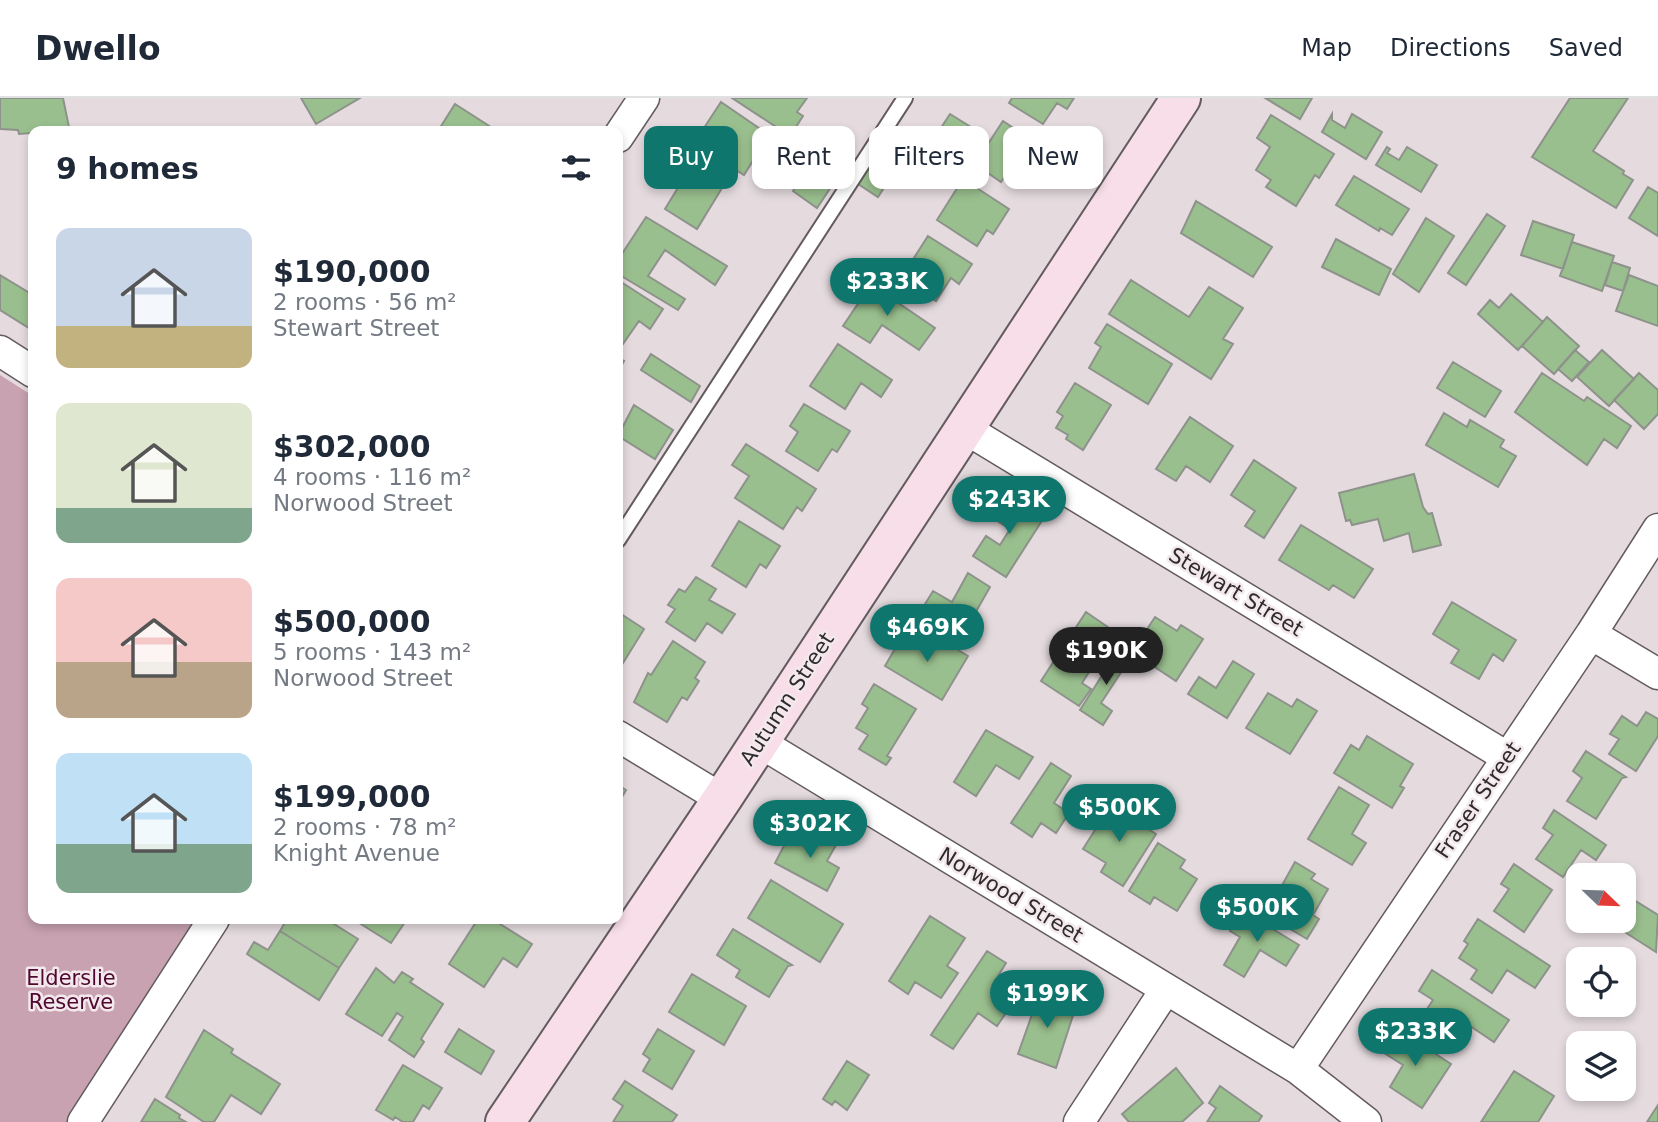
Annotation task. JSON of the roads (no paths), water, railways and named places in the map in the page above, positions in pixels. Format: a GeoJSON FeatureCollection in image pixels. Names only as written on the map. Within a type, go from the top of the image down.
{"type":"FeatureCollection","features":[{"type":"Feature","properties":{"kind":"street"},"geometry":{"type":"LineString","coordinates":[[623,130],[644,98]]}},
{"type":"Feature","properties":{"kind":"street","name":"Autumn Street"},"geometry":{"type":"LineString","coordinates":[[505,1122],[722,799],[1181,98]]}},
{"type":"Feature","properties":{"kind":"street"},"geometry":{"type":"LineString","coordinates":[[0,351],[28,369]]}},
{"type":"Feature","properties":{"kind":"street","name":"Stewart Street"},"geometry":{"type":"LineString","coordinates":[[964,429],[1507,757]]}},
{"type":"Feature","properties":{"kind":"street","name":"Fraser Street"},"geometry":{"type":"LineString","coordinates":[[1298,1069],[1591,634],[1658,529]]}},
{"type":"Feature","properties":{"kind":"street"},"geometry":{"type":"LineString","coordinates":[[1591,634],[1658,674]]}},
{"type":"Feature","properties":{"kind":"street"},"geometry":{"type":"LineString","coordinates":[[623,739],[722,799]]}},
{"type":"Feature","properties":{"kind":"street","name":"Norwood Street"},"geometry":{"type":"LineString","coordinates":[[759,742],[1298,1069],[1366,1122]]}},
{"type":"Feature","properties":{"kind":"street"},"geometry":{"type":"LineString","coordinates":[[83,1122],[211,924]]}},
{"type":"Feature","properties":{"kind":"street"},"geometry":{"type":"LineString","coordinates":[[1079,1122],[1166,989]]}},
{"type":"Feature","properties":{"kind":"lane"},"geometry":{"type":"LineString","coordinates":[[623,532],[905,98]]}},
{"type":"Feature","properties":{"kind":"park label","name":"Elderslie Reserve"},"geometry":{"type":"Point","coordinates":[71,990]}}]}
